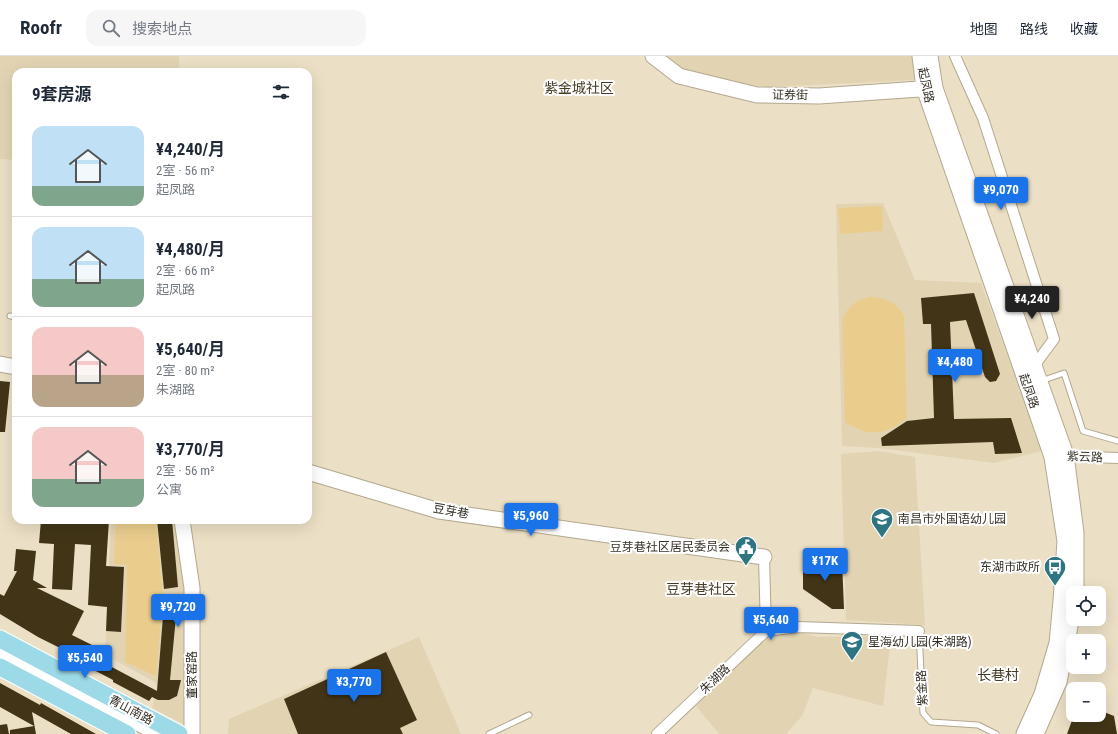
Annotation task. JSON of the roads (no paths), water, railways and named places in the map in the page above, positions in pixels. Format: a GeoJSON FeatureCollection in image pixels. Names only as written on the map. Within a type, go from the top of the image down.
{"type":"FeatureCollection","features":[{"type":"Feature","properties":{"kind":"main road","name":"青山南路"},"geometry":{"type":"LineString","coordinates":[[0,639],[120,723]]}},
{"type":"Feature","properties":{"kind":"main road","name":"青山南路"},"geometry":{"type":"LineString","coordinates":[[0,667],[120,723],[179,734]]}},
{"type":"Feature","properties":{"kind":"street","name":"证券街"},"geometry":{"type":"LineString","coordinates":[[653,56],[679,76],[757,95],[819,96],[929,88]]}},
{"type":"Feature","properties":{"kind":"street","name":"起凤路"},"geometry":{"type":"LineString","coordinates":[[920,56],[929,88],[1059,456],[1064,541],[1057,643],[1042,694],[1024,734]]}},
{"type":"Feature","properties":{"kind":"street","name":"起凤路"},"geometry":{"type":"LineString","coordinates":[[930,56],[929,88],[1040,381],[1059,456],[1076,533],[1076,586]]}},
{"type":"Feature","properties":{"kind":"street"},"geometry":{"type":"LineString","coordinates":[[955,56],[983,118],[1054,339],[1034,366]]}},
{"type":"Feature","properties":{"kind":"street"},"geometry":{"type":"LineString","coordinates":[[0,364],[12,366]]}},
{"type":"Feature","properties":{"kind":"street","name":"紫云路"},"geometry":{"type":"LineString","coordinates":[[1059,456],[1118,458]]}},
{"type":"Feature","properties":{"kind":"street","name":"豆芽巷"},"geometry":{"type":"LineString","coordinates":[[312,473],[439,511],[764,557]]}},
{"type":"Feature","properties":{"kind":"street","name":"董家窑路"},"geometry":{"type":"LineString","coordinates":[[183,524],[192,588],[192,734]]}},
{"type":"Feature","properties":{"kind":"street"},"geometry":{"type":"LineString","coordinates":[[764,557],[766,631],[798,627],[919,632]]}},
{"type":"Feature","properties":{"kind":"street"},"geometry":{"type":"LineString","coordinates":[[1036,734],[1059,682],[1070,626]]}},
{"type":"Feature","properties":{"kind":"street","name":"朱湖路"},"geometry":{"type":"LineString","coordinates":[[657,734],[766,631]]}},
{"type":"Feature","properties":{"kind":"street"},"geometry":{"type":"LineString","coordinates":[[0,648],[120,723],[158,734]]}},
{"type":"Feature","properties":{"kind":"street"},"geometry":{"type":"LineString","coordinates":[[0,655],[120,723],[146,734]]}},
{"type":"Feature","properties":{"kind":"lane"},"geometry":{"type":"LineString","coordinates":[[1040,381],[1064,373],[1083,431],[1118,440]]}},
{"type":"Feature","properties":{"kind":"lane","name":"紫金路"},"geometry":{"type":"LineString","coordinates":[[919,632],[924,713],[931,722],[978,725],[996,734]]}},
{"type":"Feature","properties":{"kind":"lane"},"geometry":{"type":"LineString","coordinates":[[489,734],[529,716]]}},
{"type":"Feature","properties":{"kind":"place","name":"南昌市外国语幼儿园"},"geometry":{"type":"Point","coordinates":[882,538]}},
{"type":"Feature","properties":{"kind":"place","name":"豆芽巷社区居民委员会"},"geometry":{"type":"Point","coordinates":[746,566]}},
{"type":"Feature","properties":{"kind":"place","name":"东湖市政所"},"geometry":{"type":"Point","coordinates":[1055,586]}},
{"type":"Feature","properties":{"kind":"place","name":"星海幼儿园(朱湖路)"},"geometry":{"type":"Point","coordinates":[852,662]}},
{"type":"Feature","properties":{"kind":"district","name":"紫金城社区"},"geometry":{"type":"Point","coordinates":[579,88]}},
{"type":"Feature","properties":{"kind":"district","name":"豆芽巷社区"},"geometry":{"type":"Point","coordinates":[701,589]}},
{"type":"Feature","properties":{"kind":"district","name":"长巷村"},"geometry":{"type":"Point","coordinates":[998,675]}}]}
